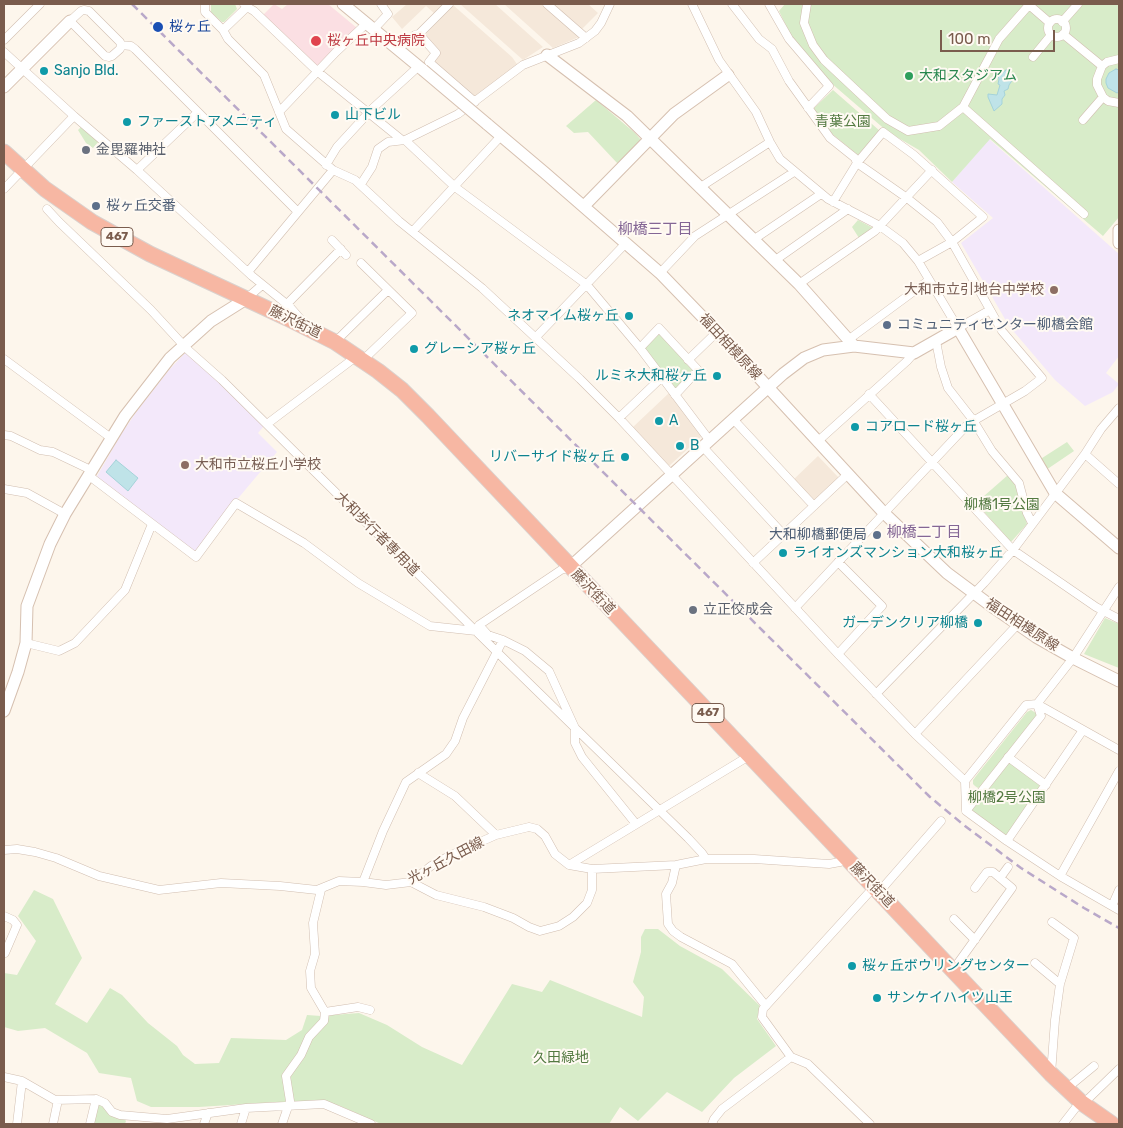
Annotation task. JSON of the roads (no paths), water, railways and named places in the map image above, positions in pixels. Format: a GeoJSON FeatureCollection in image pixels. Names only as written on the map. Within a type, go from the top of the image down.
{"type":"FeatureCollection","features":[{"type":"Feature","properties":{"kind":"highway","name":"藤沢街道"},"geometry":{"type":"LineString","coordinates":[[4,152],[23,171],[65,205],[118,238],[335,342],[360,358],[402,390],[1051,1074],[1096,1119],[1112,1124]]}},
{"type":"Feature","properties":{"kind":"street"},"geometry":{"type":"LineString","coordinates":[[4,40],[40,4]]}},
{"type":"Feature","properties":{"kind":"street"},"geometry":{"type":"LineString","coordinates":[[75,4],[82,11]]}},
{"type":"Feature","properties":{"kind":"street"},"geometry":{"type":"LineString","coordinates":[[205,4],[205,12],[223,30],[228,39],[264,75],[286,129],[326,165],[361,184],[399,221],[482,288],[536,337],[619,418],[876,694],[915,734],[966,781]]}},
{"type":"Feature","properties":{"kind":"street"},"geometry":{"type":"LineString","coordinates":[[223,30],[246,5],[256,4]]}},
{"type":"Feature","properties":{"kind":"street","name":"福田相模原線"},"geometry":{"type":"LineString","coordinates":[[343,4],[584,206],[660,273],[916,545],[973,593],[1018,624],[1073,658],[1119,681]]}},
{"type":"Feature","properties":{"kind":"street"},"geometry":{"type":"LineString","coordinates":[[279,112],[336,52],[388,14],[381,4]]}},
{"type":"Feature","properties":{"kind":"street"},"geometry":{"type":"LineString","coordinates":[[398,49],[415,35],[419,34],[449,4]]}},
{"type":"Feature","properties":{"kind":"street"},"geometry":{"type":"LineString","coordinates":[[547,4],[586,38]]}},
{"type":"Feature","properties":{"kind":"street"},"geometry":{"type":"LineString","coordinates":[[361,184],[372,167],[378,149],[388,142],[404,140],[458,114],[523,65],[570,47],[586,38],[601,23],[610,4]]}},
{"type":"Feature","properties":{"kind":"street"},"geometry":{"type":"LineString","coordinates":[[692,4],[711,45],[728,75],[756,112],[780,159],[821,194],[880,226],[903,243],[918,261],[1055,493],[1119,548]]}},
{"type":"Feature","properties":{"kind":"street"},"geometry":{"type":"LineString","coordinates":[[732,4],[759,38],[772,49],[789,81],[830,138],[855,158],[858,163],[937,222],[952,242],[1002,331],[1042,378],[973,420],[795,608]]}},
{"type":"Feature","properties":{"kind":"street"},"geometry":{"type":"LineString","coordinates":[[769,4],[789,39],[829,86],[808,108]]}},
{"type":"Feature","properties":{"kind":"street"},"geometry":{"type":"LineString","coordinates":[[806,4],[804,23],[813,45],[824,60],[887,119],[908,131],[939,126],[963,107],[998,39],[1028,4],[1050,23]]}},
{"type":"Feature","properties":{"kind":"street"},"geometry":{"type":"LineString","coordinates":[[1062,22],[1078,4]]}},
{"type":"Feature","properties":{"kind":"street"},"geometry":{"type":"LineString","coordinates":[[246,5],[318,72],[404,140],[455,187],[587,285],[640,348],[675,395],[706,444],[783,534]]}},
{"type":"Feature","properties":{"kind":"street"},"geometry":{"type":"LineString","coordinates":[[4,87],[82,11],[88,11],[121,45]]}},
{"type":"Feature","properties":{"kind":"street"},"geometry":{"type":"LineString","coordinates":[[1057,19],[1062,22],[1065,29],[1063,34],[1058,37],[1051,35],[1048,28],[1050,23],[1057,19]]}},
{"type":"Feature","properties":{"kind":"street"},"geometry":{"type":"LineString","coordinates":[[70,21],[106,56],[112,56],[120,49],[121,45]]}},
{"type":"Feature","properties":{"kind":"street"},"geometry":{"type":"LineString","coordinates":[[419,34],[436,53],[429,62],[475,102]]}},
{"type":"Feature","properties":{"kind":"street"},"geometry":{"type":"LineString","coordinates":[[1063,34],[1102,66]]}},
{"type":"Feature","properties":{"kind":"street"},"geometry":{"type":"LineString","coordinates":[[1032,56],[1051,35]]}},
{"type":"Feature","properties":{"kind":"street"},"geometry":{"type":"LineString","coordinates":[[121,45],[131,46],[298,212]]}},
{"type":"Feature","properties":{"kind":"street"},"geometry":{"type":"LineString","coordinates":[[4,52],[137,170],[262,285],[299,316],[307,328]]}},
{"type":"Feature","properties":{"kind":"street"},"geometry":{"type":"LineString","coordinates":[[547,55],[601,94],[627,116],[799,284],[851,343]]}},
{"type":"Feature","properties":{"kind":"street"},"geometry":{"type":"LineString","coordinates":[[1119,59],[1107,62],[1102,66],[1096,79],[1103,97],[1108,101],[1119,103]]}},
{"type":"Feature","properties":{"kind":"street"},"geometry":{"type":"LineString","coordinates":[[326,165],[337,147],[368,113],[421,68]]}},
{"type":"Feature","properties":{"kind":"street"},"geometry":{"type":"LineString","coordinates":[[584,206],[680,110],[728,75]]}},
{"type":"Feature","properties":{"kind":"street"},"geometry":{"type":"LineString","coordinates":[[1083,120],[1103,97]]}},
{"type":"Feature","properties":{"kind":"street"},"geometry":{"type":"LineString","coordinates":[[963,107],[1084,214]]}},
{"type":"Feature","properties":{"kind":"street"},"geometry":{"type":"LineString","coordinates":[[137,170],[198,112]]}},
{"type":"Feature","properties":{"kind":"street"},"geometry":{"type":"LineString","coordinates":[[4,189],[74,116]]}},
{"type":"Feature","properties":{"kind":"street"},"geometry":{"type":"LineString","coordinates":[[833,202],[858,163],[883,132],[932,170],[983,217],[952,242],[918,261]]}},
{"type":"Feature","properties":{"kind":"street"},"geometry":{"type":"LineString","coordinates":[[413,231],[501,136]]}},
{"type":"Feature","properties":{"kind":"street"},"geometry":{"type":"LineString","coordinates":[[699,188],[770,142]]}},
{"type":"Feature","properties":{"kind":"street"},"geometry":{"type":"LineString","coordinates":[[248,272],[333,170]]}},
{"type":"Feature","properties":{"kind":"street"},"geometry":{"type":"LineString","coordinates":[[799,284],[880,226],[932,170]]}},
{"type":"Feature","properties":{"kind":"street"},"geometry":{"type":"LineString","coordinates":[[660,273],[695,236],[794,172]]}},
{"type":"Feature","properties":{"kind":"street"},"geometry":{"type":"LineString","coordinates":[[753,240],[821,194]]}},
{"type":"Feature","properties":{"kind":"street","name":"大和歩行者専用道"},"geometry":{"type":"LineString","coordinates":[[47,209],[659,810],[706,859]]}},
{"type":"Feature","properties":{"kind":"street"},"geometry":{"type":"LineString","coordinates":[[774,260],[848,209]]}},
{"type":"Feature","properties":{"kind":"street"},"geometry":{"type":"LineString","coordinates":[[1119,230],[1119,243]]}},
{"type":"Feature","properties":{"kind":"street"},"geometry":{"type":"LineString","coordinates":[[286,305],[344,252],[332,240]]}},
{"type":"Feature","properties":{"kind":"street"},"geometry":{"type":"LineString","coordinates":[[536,337],[626,243]]}},
{"type":"Feature","properties":{"kind":"street"},"geometry":{"type":"LineString","coordinates":[[267,424],[360,358],[412,313],[360,264]]}},
{"type":"Feature","properties":{"kind":"street"},"geometry":{"type":"LineString","coordinates":[[851,343],[929,280]]}},
{"type":"Feature","properties":{"kind":"street"},"geometry":{"type":"LineString","coordinates":[[4,711],[26,643],[27,606],[50,544],[90,472],[111,438],[170,358],[211,322],[246,299],[262,285]]}},
{"type":"Feature","properties":{"kind":"street"},"geometry":{"type":"LineString","coordinates":[[335,342],[388,290]]}},
{"type":"Feature","properties":{"kind":"street"},"geometry":{"type":"LineString","coordinates":[[817,442],[908,361],[914,353],[990,310]]}},
{"type":"Feature","properties":{"kind":"street"},"geometry":{"type":"LineString","coordinates":[[640,348],[659,328],[698,370],[675,395]]}},
{"type":"Feature","properties":{"kind":"street"},"geometry":{"type":"LineString","coordinates":[[688,360],[717,332]]}},
{"type":"Feature","properties":{"kind":"street"},"geometry":{"type":"LineString","coordinates":[[936,341],[948,388],[973,420],[992,452],[1019,483],[1027,513],[1032,523]]}},
{"type":"Feature","properties":{"kind":"street"},"geometry":{"type":"LineString","coordinates":[[489,636],[479,625],[564,568],[570,567],[783,374],[804,358],[823,350],[851,343],[914,353]]}},
{"type":"Feature","properties":{"kind":"street"},"geometry":{"type":"LineString","coordinates":[[4,359],[111,438]]}},
{"type":"Feature","properties":{"kind":"street"},"geometry":{"type":"LineString","coordinates":[[619,418],[662,378]]}},
{"type":"Feature","properties":{"kind":"street"},"geometry":{"type":"LineString","coordinates":[[869,394],[1013,550],[1103,611],[1119,619]]}},
{"type":"Feature","properties":{"kind":"street"},"geometry":{"type":"LineString","coordinates":[[876,694],[1013,550],[1085,454],[1101,429],[1119,408]]}},
{"type":"Feature","properties":{"kind":"street"},"geometry":{"type":"LineString","coordinates":[[733,419],[814,506]]}},
{"type":"Feature","properties":{"kind":"street"},"geometry":{"type":"LineString","coordinates":[[4,435],[11,436],[40,450],[52,452],[90,472],[152,524],[196,557],[236,503],[304,543],[358,583],[430,626],[476,631],[503,640],[525,651],[549,671],[575,728],[575,744],[582,757],[636,824]]}},
{"type":"Feature","properties":{"kind":"street"},"geometry":{"type":"LineString","coordinates":[[1085,454],[1119,484]]}},
{"type":"Feature","properties":{"kind":"street"},"geometry":{"type":"LineString","coordinates":[[754,563],[848,474]]}},
{"type":"Feature","properties":{"kind":"street"},"geometry":{"type":"LineString","coordinates":[[4,489],[27,492],[65,514]]}},
{"type":"Feature","properties":{"kind":"street"},"geometry":{"type":"LineString","coordinates":[[26,643],[59,651],[75,643],[125,590],[152,524]]}},
{"type":"Feature","properties":{"kind":"street"},"geometry":{"type":"LineString","coordinates":[[838,562],[882,606],[838,654]]}},
{"type":"Feature","properties":{"kind":"street"},"geometry":{"type":"LineString","coordinates":[[1038,704],[1073,658],[1119,587]]}},
{"type":"Feature","properties":{"kind":"street"},"geometry":{"type":"LineString","coordinates":[[915,734],[1018,624]]}},
{"type":"Feature","properties":{"kind":"street"},"geometry":{"type":"LineString","coordinates":[[363,882],[383,831],[406,782],[446,754],[503,640]]}},
{"type":"Feature","properties":{"kind":"street"},"geometry":{"type":"LineString","coordinates":[[966,811],[1041,716],[1038,704]]}},
{"type":"Feature","properties":{"kind":"street"},"geometry":{"type":"LineString","coordinates":[[966,811],[966,781],[1026,705],[1038,704],[1119,750]]}},
{"type":"Feature","properties":{"kind":"street"},"geometry":{"type":"LineString","coordinates":[[1007,841],[1083,730]]}},
{"type":"Feature","properties":{"kind":"street"},"geometry":{"type":"LineString","coordinates":[[569,865],[749,756]]}},
{"type":"Feature","properties":{"kind":"street"},"geometry":{"type":"LineString","coordinates":[[1008,757],[1046,785]]}},
{"type":"Feature","properties":{"kind":"street"},"geometry":{"type":"LineString","coordinates":[[1060,876],[1119,771]]}},
{"type":"Feature","properties":{"kind":"street"},"geometry":{"type":"LineString","coordinates":[[418,773],[455,796],[496,835]]}},
{"type":"Feature","properties":{"kind":"street"},"geometry":{"type":"LineString","coordinates":[[966,811],[1060,876],[1115,908],[1119,890]]}},
{"type":"Feature","properties":{"kind":"street"},"geometry":{"type":"LineString","coordinates":[[870,1124],[808,1064],[791,1057],[762,1018],[763,1009],[941,821]]}},
{"type":"Feature","properties":{"kind":"street","name":"光ヶ丘久田線"},"geometry":{"type":"LineString","coordinates":[[4,850],[17,849],[35,852],[56,858],[99,876],[159,890],[222,883],[321,890],[339,881],[386,885],[411,882],[431,866],[445,858],[496,835],[529,827],[538,829],[555,854],[569,865]]}},
{"type":"Feature","properties":{"kind":"street"},"geometry":{"type":"LineString","coordinates":[[569,865],[592,869],[676,865],[706,859],[754,859],[829,864],[840,862],[847,858]]}},
{"type":"Feature","properties":{"kind":"street"},"geometry":{"type":"LineString","coordinates":[[676,865],[672,883],[666,894],[668,924],[673,931],[687,940],[732,964],[766,1006]]}},
{"type":"Feature","properties":{"kind":"street"},"geometry":{"type":"LineString","coordinates":[[1000,878],[1008,866]]}},
{"type":"Feature","properties":{"kind":"street"},"geometry":{"type":"LineString","coordinates":[[411,882],[436,895],[484,907],[540,931],[559,926],[573,917],[587,904],[592,890],[592,869]]}},
{"type":"Feature","properties":{"kind":"street"},"geometry":{"type":"LineString","coordinates":[[953,970],[1012,888],[992,872],[987,872],[975,888]]}},
{"type":"Feature","properties":{"kind":"street"},"geometry":{"type":"LineString","coordinates":[[282,1124],[290,1101],[286,1076],[309,1037],[324,1021],[325,1012],[311,988],[310,972],[315,954],[313,923],[321,890]]}},
{"type":"Feature","properties":{"kind":"street"},"geometry":{"type":"LineString","coordinates":[[4,916],[13,920],[17,925],[4,952]]}},
{"type":"Feature","properties":{"kind":"street"},"geometry":{"type":"LineString","coordinates":[[954,919],[975,940]]}},
{"type":"Feature","properties":{"kind":"street"},"geometry":{"type":"LineString","coordinates":[[1051,1074],[1060,984],[1074,938],[1052,922]]}},
{"type":"Feature","properties":{"kind":"street"},"geometry":{"type":"LineString","coordinates":[[1035,963],[1060,984]]}},
{"type":"Feature","properties":{"kind":"street"},"geometry":{"type":"LineString","coordinates":[[325,1012],[358,1007],[370,1010]]}},
{"type":"Feature","properties":{"kind":"street"},"geometry":{"type":"LineString","coordinates":[[712,1124],[722,1109],[791,1057]]}},
{"type":"Feature","properties":{"kind":"street"},"geometry":{"type":"LineString","coordinates":[[1066,1089],[1094,1066]]}},
{"type":"Feature","properties":{"kind":"street"},"geometry":{"type":"LineString","coordinates":[[1062,1124],[1077,1106],[1088,1099],[1119,1070]]}},
{"type":"Feature","properties":{"kind":"street"},"geometry":{"type":"LineString","coordinates":[[4,1077],[22,1081],[58,1100],[96,1099],[105,1102],[112,1112],[120,1115],[130,1115],[166,1122],[208,1113],[246,1108],[324,1104],[371,1124]]}},
{"type":"Feature","properties":{"kind":"street"},"geometry":{"type":"LineString","coordinates":[[17,1124],[22,1081]]}},
{"type":"Feature","properties":{"kind":"street"},"geometry":{"type":"LineString","coordinates":[[90,1124],[96,1099]]}},
{"type":"Feature","properties":{"kind":"street"},"geometry":{"type":"LineString","coordinates":[[53,1124],[58,1100]]}},
{"type":"Feature","properties":{"kind":"street"},"geometry":{"type":"LineString","coordinates":[[241,1124],[246,1108]]}},
{"type":"Feature","properties":{"kind":"street"},"geometry":{"type":"LineString","coordinates":[[204,1124],[208,1113]]}},
{"type":"Feature","properties":{"kind":"street"},"geometry":{"type":"LineString","coordinates":[[127,1124],[130,1115]]}},
{"type":"Feature","properties":{"kind":"water"},"geometry":{"type":"Polygon","coordinates":[[[1116,69],[1119,70],[1119,92],[1117,93],[1108,88],[1106,83],[1109,73],[1116,69]]]}},
{"type":"Feature","properties":{"kind":"water"},"geometry":{"type":"Polygon","coordinates":[[[1006,70],[1011,73],[1013,79],[1008,89],[1004,91],[1005,95],[1002,99],[1002,104],[994,111],[988,94],[997,95],[1000,85],[998,84],[998,76],[1006,70]]]}},
{"type":"Feature","properties":{"kind":"water"},"geometry":{"type":"Polygon","coordinates":[[[116,460],[138,478],[128,491],[106,472],[116,460]]]}},
{"type":"Feature","properties":{"kind":"railway"},"geometry":{"type":"LineString","coordinates":[[132,4],[930,797],[1021,868],[1119,928]]}},
{"type":"Feature","properties":{"kind":"place","name":"桜ヶ丘"},"geometry":{"type":"Point","coordinates":[158,27]}},
{"type":"Feature","properties":{"kind":"place","name":"桜ヶ丘中央病院"},"geometry":{"type":"Point","coordinates":[316,41]}},
{"type":"Feature","properties":{"kind":"place","name":"Sanjo Bld."},"geometry":{"type":"Point","coordinates":[44,71]}},
{"type":"Feature","properties":{"kind":"place","name":"大和スタジアム"},"geometry":{"type":"Point","coordinates":[909,76]}},
{"type":"Feature","properties":{"kind":"place","name":"山下ビル"},"geometry":{"type":"Point","coordinates":[335,115]}},
{"type":"Feature","properties":{"kind":"place","name":"ファーストアメニティ"},"geometry":{"type":"Point","coordinates":[127,122]}},
{"type":"Feature","properties":{"kind":"place","name":"金毘羅神社"},"geometry":{"type":"Point","coordinates":[86,150]}},
{"type":"Feature","properties":{"kind":"place","name":"桜ヶ丘交番"},"geometry":{"type":"Point","coordinates":[96,206]}},
{"type":"Feature","properties":{"kind":"place","name":"大和市立引地台中学校"},"geometry":{"type":"Point","coordinates":[1054,290]}},
{"type":"Feature","properties":{"kind":"place","name":"ネオマイム桜ヶ丘"},"geometry":{"type":"Point","coordinates":[629,316]}},
{"type":"Feature","properties":{"kind":"place","name":"コミュニティセンター柳橋会館"},"geometry":{"type":"Point","coordinates":[887,325]}},
{"type":"Feature","properties":{"kind":"place","name":"グレーシア桜ヶ丘"},"geometry":{"type":"Point","coordinates":[414,349]}},
{"type":"Feature","properties":{"kind":"place","name":"ルミネ大和桜ヶ丘"},"geometry":{"type":"Point","coordinates":[717,376]}},
{"type":"Feature","properties":{"kind":"place","name":"A"},"geometry":{"type":"Point","coordinates":[659,421]}},
{"type":"Feature","properties":{"kind":"place","name":"コアロード桜ヶ丘"},"geometry":{"type":"Point","coordinates":[855,427]}},
{"type":"Feature","properties":{"kind":"place","name":"B"},"geometry":{"type":"Point","coordinates":[680,446]}},
{"type":"Feature","properties":{"kind":"place","name":"リバーサイド桜ヶ丘"},"geometry":{"type":"Point","coordinates":[625,457]}},
{"type":"Feature","properties":{"kind":"place","name":"大和市立桜丘小学校"},"geometry":{"type":"Point","coordinates":[185,465]}},
{"type":"Feature","properties":{"kind":"place","name":"大和柳橋郵便局"},"geometry":{"type":"Point","coordinates":[877,535]}},
{"type":"Feature","properties":{"kind":"place","name":"ライオンズマンション大和桜ヶ丘"},"geometry":{"type":"Point","coordinates":[783,553]}},
{"type":"Feature","properties":{"kind":"place","name":"立正佼成会"},"geometry":{"type":"Point","coordinates":[693,610]}},
{"type":"Feature","properties":{"kind":"place","name":"ガーデンクリア柳橋"},"geometry":{"type":"Point","coordinates":[978,623]}},
{"type":"Feature","properties":{"kind":"place","name":"桜ヶ丘ボウリングセンター"},"geometry":{"type":"Point","coordinates":[852,966]}},
{"type":"Feature","properties":{"kind":"place","name":"サンケイハイツ山王"},"geometry":{"type":"Point","coordinates":[877,998]}},
{"type":"Feature","properties":{"kind":"district","name":"柳橋三丁目"},"geometry":{"type":"Point","coordinates":[655,230]}},
{"type":"Feature","properties":{"kind":"district","name":"柳橋二丁目"},"geometry":{"type":"Point","coordinates":[924,533]}},
{"type":"Feature","properties":{"kind":"park label","name":"青葉公園"},"geometry":{"type":"Point","coordinates":[843,122]}},
{"type":"Feature","properties":{"kind":"park label","name":"柳橋1号公園"},"geometry":{"type":"Point","coordinates":[1002,505]}},
{"type":"Feature","properties":{"kind":"park label","name":"柳橋2号公園"},"geometry":{"type":"Point","coordinates":[1007,798]}},
{"type":"Feature","properties":{"kind":"park label","name":"久田緑地"},"geometry":{"type":"Point","coordinates":[561,1058]}}]}
